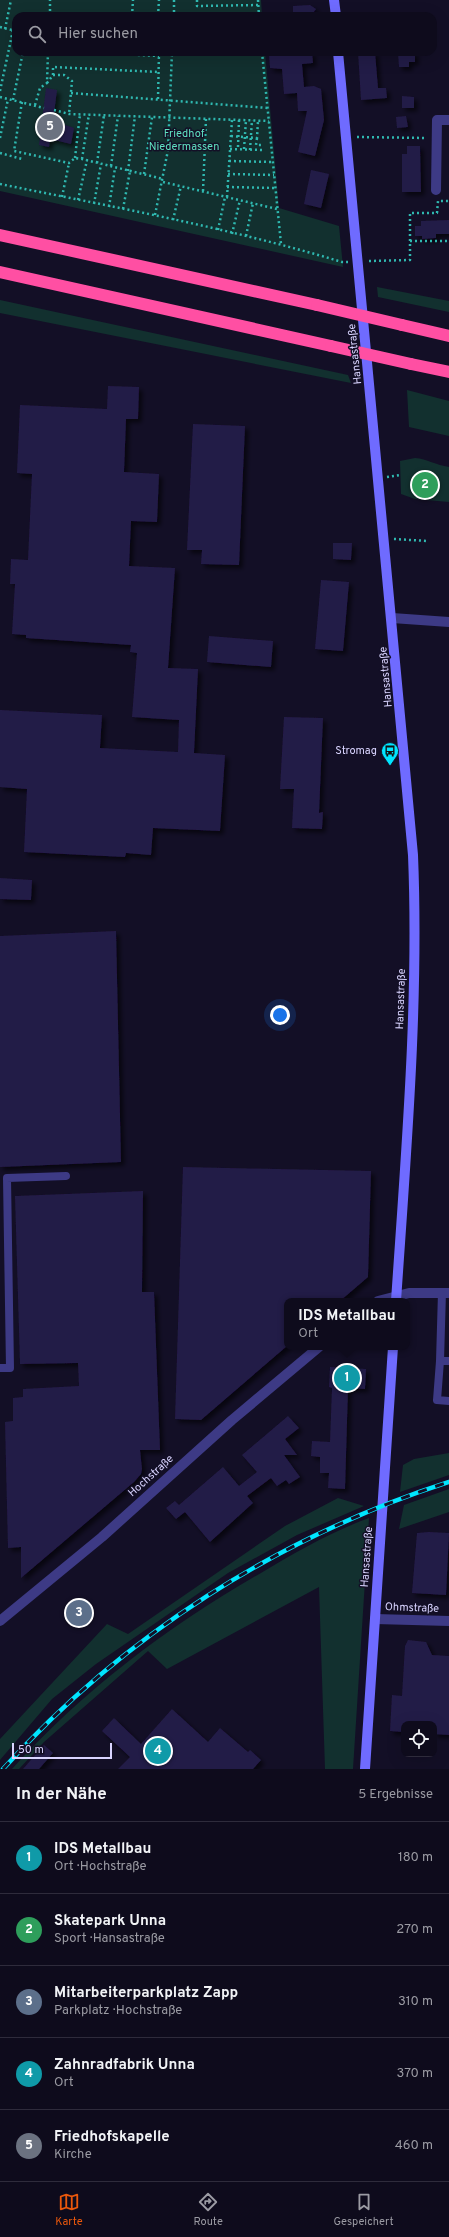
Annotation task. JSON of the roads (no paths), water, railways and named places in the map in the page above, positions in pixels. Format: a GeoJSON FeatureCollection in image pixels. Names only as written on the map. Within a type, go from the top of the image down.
{"type":"FeatureCollection","features":[{"type":"Feature","properties":{"kind":"highway"},"geometry":{"type":"LineString","coordinates":[[0,235],[317,305],[449,336]]}},
{"type":"Feature","properties":{"kind":"highway"},"geometry":{"type":"LineString","coordinates":[[0,272],[449,372]]}},
{"type":"Feature","properties":{"kind":"main road"},"geometry":{"type":"LineString","coordinates":[[334,0],[336,12]]}},
{"type":"Feature","properties":{"kind":"main road","name":"Hansastraße"},"geometry":{"type":"LineString","coordinates":[[338,56],[404,747],[415,899],[414,1001],[396,1298]]}},
{"type":"Feature","properties":{"kind":"main road","name":"Hansastraße"},"geometry":{"type":"LineString","coordinates":[[366,1769],[393,1350]]}},
{"type":"Feature","properties":{"kind":"street"},"geometry":{"type":"LineString","coordinates":[[436,190],[437,120],[449,120]]}},
{"type":"Feature","properties":{"kind":"street"},"geometry":{"type":"LineString","coordinates":[[392,618],[449,622]]}},
{"type":"Feature","properties":{"kind":"street"},"geometry":{"type":"LineString","coordinates":[[396,1298],[409,1293],[446,1292]]}},
{"type":"Feature","properties":{"kind":"street","name":"Hochstraße"},"geometry":{"type":"LineString","coordinates":[[0,1621],[102,1537],[232,1420],[315,1350]]}},
{"type":"Feature","properties":{"kind":"street","name":"Ohmstraße"},"geometry":{"type":"LineString","coordinates":[[375,1619],[449,1621]]}},
{"type":"Feature","properties":{"kind":"lane"},"geometry":{"type":"LineString","coordinates":[[0,1368],[10,1368],[6,1178],[66,1176]]}},
{"type":"Feature","properties":{"kind":"lane"},"geometry":{"type":"LineString","coordinates":[[446,1292],[437,1400],[449,1401]]}},
{"type":"Feature","properties":{"kind":"lane"},"geometry":{"type":"LineString","coordinates":[[440,1360],[449,1361]]}},
{"type":"Feature","properties":{"kind":"railway"},"geometry":{"type":"LineString","coordinates":[[3,1769],[50,1720],[100,1675],[152,1634],[207,1596],[265,1562],[324,1531],[386,1505],[449,1482]]}},
{"type":"Feature","properties":{"kind":"place","name":"Friedhofskapelle"},"geometry":{"type":"Point","coordinates":[50,127]}},
{"type":"Feature","properties":{"kind":"place","name":"Skatepark Unna"},"geometry":{"type":"Point","coordinates":[425,485]}},
{"type":"Feature","properties":{"kind":"place","name":"Stromag"},"geometry":{"type":"Point","coordinates":[390,766]}},
{"type":"Feature","properties":{"kind":"place","name":"IDS Metallbau"},"geometry":{"type":"Point","coordinates":[347,1378]}},
{"type":"Feature","properties":{"kind":"place","name":"Mitarbeiterparkplatz Zapp"},"geometry":{"type":"Point","coordinates":[79,1613]}},
{"type":"Feature","properties":{"kind":"place","name":"Zahnradfabrik Unna"},"geometry":{"type":"Point","coordinates":[158,1751]}},
{"type":"Feature","properties":{"kind":"park label","name":"Friedhof Niedermassen"},"geometry":{"type":"Point","coordinates":[184,140]}}]}
